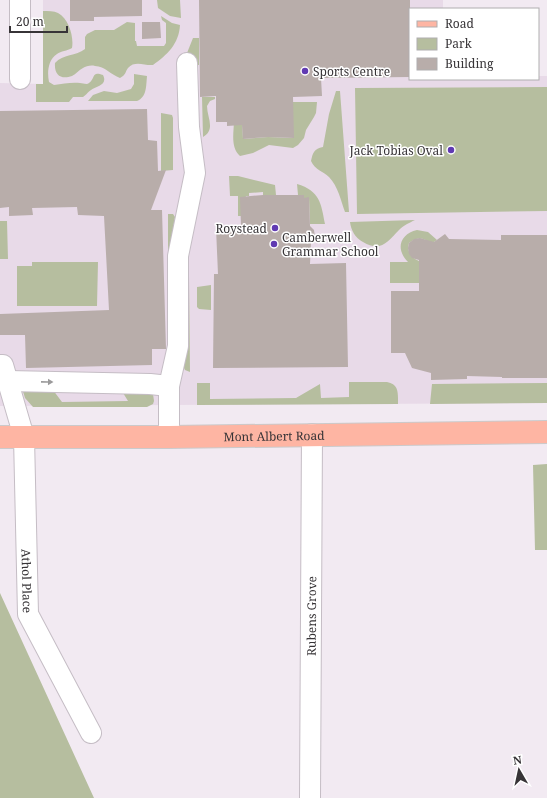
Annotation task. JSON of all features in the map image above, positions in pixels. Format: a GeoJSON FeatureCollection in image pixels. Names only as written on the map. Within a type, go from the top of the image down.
{"type":"FeatureCollection","features":[{"type":"Feature","properties":{"kind":"main road","name":"Mont Albert Road"},"geometry":{"type":"LineString","coordinates":[[0,437],[169,437],[547,432]]}},
{"type":"Feature","properties":{"kind":"street"},"geometry":{"type":"LineString","coordinates":[[20,0],[20,79]]}},
{"type":"Feature","properties":{"kind":"street"},"geometry":{"type":"LineString","coordinates":[[169,437],[169,386],[178,346],[178,256],[195,173],[189,127],[187,63]]}},
{"type":"Feature","properties":{"kind":"street"},"geometry":{"type":"LineString","coordinates":[[4,373],[169,386]]}},
{"type":"Feature","properties":{"kind":"street","name":"Athol Place"},"geometry":{"type":"LineString","coordinates":[[4,373],[24,437],[28,614],[91,733]]}},
{"type":"Feature","properties":{"kind":"street","name":"Rubens Grove"},"geometry":{"type":"LineString","coordinates":[[310,798],[312,434]]}},
{"type":"Feature","properties":{"kind":"shaded area","name":"Camberwell Grammar School"},"geometry":{"type":"Polygon","coordinates":[[[43,0],[443,0],[443,8],[409,8],[409,80],[539,80],[539,76],[547,76],[547,403],[0,406],[0,83],[43,84],[43,0]]]}},
{"type":"Feature","properties":{"kind":"green space"},"geometry":{"type":"Polygon","coordinates":[[[157,0],[180,0],[181,18],[170,16],[158,8],[157,0]]]}},
{"type":"Feature","properties":{"kind":"green space"},"geometry":{"type":"Polygon","coordinates":[[[43,11],[55,12],[62,16],[68,24],[72,39],[72,48],[59,53],[50,63],[48,70],[49,82],[54,85],[73,83],[87,84],[91,81],[95,74],[103,75],[103,83],[83,97],[73,97],[69,102],[36,102],[36,84],[43,84],[43,11]]]}},
{"type":"Feature","properties":{"kind":"green space"},"geometry":{"type":"Polygon","coordinates":[[[161,16],[172,23],[180,25],[179,32],[175,43],[163,57],[153,65],[134,64],[128,68],[124,75],[120,78],[99,66],[84,67],[68,77],[59,76],[57,73],[55,63],[62,58],[85,49],[85,37],[87,34],[95,30],[114,30],[127,22],[135,23],[135,41],[137,46],[164,46],[166,43],[166,23],[162,20],[161,16]]]}},
{"type":"Feature","properties":{"kind":"green space"},"geometry":{"type":"Polygon","coordinates":[[[193,38],[199,38],[199,65],[179,66],[187,53],[193,38]]]}},
{"type":"Feature","properties":{"kind":"green space"},"geometry":{"type":"Polygon","coordinates":[[[134,74],[147,76],[143,97],[137,101],[88,101],[93,95],[104,91],[117,93],[131,89],[134,84],[134,74]]]}},
{"type":"Feature","properties":{"kind":"green space","name":"Jack Tobias Oval"},"geometry":{"type":"Polygon","coordinates":[[[547,87],[547,211],[357,214],[355,88],[547,87]]]}},
{"type":"Feature","properties":{"kind":"green space"},"geometry":{"type":"Polygon","coordinates":[[[336,91],[340,91],[349,212],[345,212],[335,185],[327,175],[319,170],[311,161],[314,151],[323,147],[329,114],[336,91]]]}},
{"type":"Feature","properties":{"kind":"green space"},"geometry":{"type":"Polygon","coordinates":[[[202,97],[215,97],[215,99],[210,101],[207,106],[210,127],[207,134],[203,137],[202,97]]]}},
{"type":"Feature","properties":{"kind":"green space"},"geometry":{"type":"Polygon","coordinates":[[[293,102],[317,102],[316,113],[306,130],[304,138],[298,145],[293,148],[269,145],[253,153],[240,156],[234,144],[234,120],[242,120],[243,139],[268,137],[293,138],[293,102]]]}},
{"type":"Feature","properties":{"kind":"green space"},"geometry":{"type":"Polygon","coordinates":[[[161,113],[172,115],[173,118],[173,170],[161,171],[161,113]]]}},
{"type":"Feature","properties":{"kind":"green space"},"geometry":{"type":"Polygon","coordinates":[[[229,176],[238,176],[275,185],[276,195],[263,195],[263,192],[249,193],[249,196],[246,196],[241,216],[238,216],[238,196],[230,196],[229,176]]]}},
{"type":"Feature","properties":{"kind":"green space"},"geometry":{"type":"Polygon","coordinates":[[[297,184],[311,190],[315,194],[322,210],[325,224],[310,224],[309,198],[304,198],[304,195],[298,195],[297,184]]]}},
{"type":"Feature","properties":{"kind":"green space"},"geometry":{"type":"Polygon","coordinates":[[[168,214],[173,214],[175,217],[169,253],[168,253],[168,214]]]}},
{"type":"Feature","properties":{"kind":"green space"},"geometry":{"type":"Polygon","coordinates":[[[415,220],[403,227],[388,242],[379,246],[369,245],[358,238],[352,231],[350,222],[415,220]]]}},
{"type":"Feature","properties":{"kind":"green space"},"geometry":{"type":"Polygon","coordinates":[[[0,221],[7,221],[8,259],[0,259],[0,221]]]}},
{"type":"Feature","properties":{"kind":"green space"},"geometry":{"type":"Polygon","coordinates":[[[417,230],[428,232],[437,240],[431,244],[420,239],[409,243],[408,249],[410,254],[413,258],[419,261],[419,283],[390,283],[390,262],[408,262],[402,252],[401,243],[403,238],[411,232],[417,230]]]}},
{"type":"Feature","properties":{"kind":"green space"},"geometry":{"type":"Polygon","coordinates":[[[32,262],[98,262],[97,306],[17,306],[17,266],[32,266],[32,262]]]}},
{"type":"Feature","properties":{"kind":"green space"},"geometry":{"type":"Polygon","coordinates":[[[189,276],[190,372],[184,368],[183,346],[186,277],[189,276]]]}},
{"type":"Feature","properties":{"kind":"green space"},"geometry":{"type":"Polygon","coordinates":[[[211,285],[211,310],[199,309],[197,307],[197,287],[211,285]]]}},
{"type":"Feature","properties":{"kind":"green space"},"geometry":{"type":"Polygon","coordinates":[[[349,382],[391,383],[397,390],[398,404],[197,405],[197,383],[210,383],[210,399],[296,398],[320,384],[321,398],[349,397],[349,382]]]}},
{"type":"Feature","properties":{"kind":"green space"},"geometry":{"type":"Polygon","coordinates":[[[547,383],[547,403],[430,404],[432,384],[547,383]]]}},
{"type":"Feature","properties":{"kind":"green space"},"geometry":{"type":"Polygon","coordinates":[[[22,388],[53,390],[62,402],[128,401],[120,388],[153,394],[154,401],[153,404],[147,407],[33,407],[25,398],[22,388]]]}},
{"type":"Feature","properties":{"kind":"green space"},"geometry":{"type":"Polygon","coordinates":[[[547,464],[547,550],[535,550],[533,465],[547,464]]]}},
{"type":"Feature","properties":{"kind":"green space"},"geometry":{"type":"Polygon","coordinates":[[[0,593],[94,798],[0,798],[0,593]]]}},
{"type":"Feature","properties":{"kind":"building"},"geometry":{"type":"Polygon","coordinates":[[[70,0],[142,0],[142,16],[94,17],[94,21],[70,21],[70,0]]]}},
{"type":"Feature","properties":{"kind":"building","name":"Sports Centre"},"geometry":{"type":"Polygon","coordinates":[[[199,0],[410,0],[409,77],[321,78],[322,96],[293,97],[294,138],[268,137],[243,139],[242,125],[227,126],[227,122],[216,122],[216,96],[200,97],[199,0]]]}},
{"type":"Feature","properties":{"kind":"building"},"geometry":{"type":"Polygon","coordinates":[[[142,22],[160,22],[161,38],[142,39],[142,22]]]}},
{"type":"Feature","properties":{"kind":"building"},"geometry":{"type":"Polygon","coordinates":[[[147,109],[148,140],[157,141],[158,171],[166,170],[151,210],[162,210],[166,349],[152,349],[152,365],[26,368],[25,335],[0,335],[0,314],[109,310],[104,216],[78,215],[77,207],[32,208],[33,215],[9,216],[9,207],[0,208],[0,111],[147,109]]]}},
{"type":"Feature","properties":{"kind":"building"},"geometry":{"type":"Polygon","coordinates":[[[263,195],[304,195],[304,198],[309,197],[310,226],[314,230],[315,237],[311,242],[310,264],[346,263],[348,367],[213,368],[214,274],[218,274],[216,228],[241,227],[240,197],[263,195]]]}},
{"type":"Feature","properties":{"kind":"building"},"geometry":{"type":"Polygon","coordinates":[[[445,234],[449,239],[501,240],[501,235],[547,235],[547,378],[467,376],[467,379],[431,380],[431,373],[412,368],[405,353],[391,353],[391,291],[419,291],[419,260],[412,258],[409,254],[409,243],[414,239],[420,238],[434,242],[445,234]]]}},
{"type":"Feature","properties":{"kind":"place","name":"Sports Centre"},"geometry":{"type":"Point","coordinates":[305,71]}},
{"type":"Feature","properties":{"kind":"place","name":"Jack Tobias Oval"},"geometry":{"type":"Point","coordinates":[451,150]}},
{"type":"Feature","properties":{"kind":"place","name":"Roystead"},"geometry":{"type":"Point","coordinates":[275,228]}},
{"type":"Feature","properties":{"kind":"place","name":"Camberwell Grammar School"},"geometry":{"type":"Point","coordinates":[274,244]}}]}
